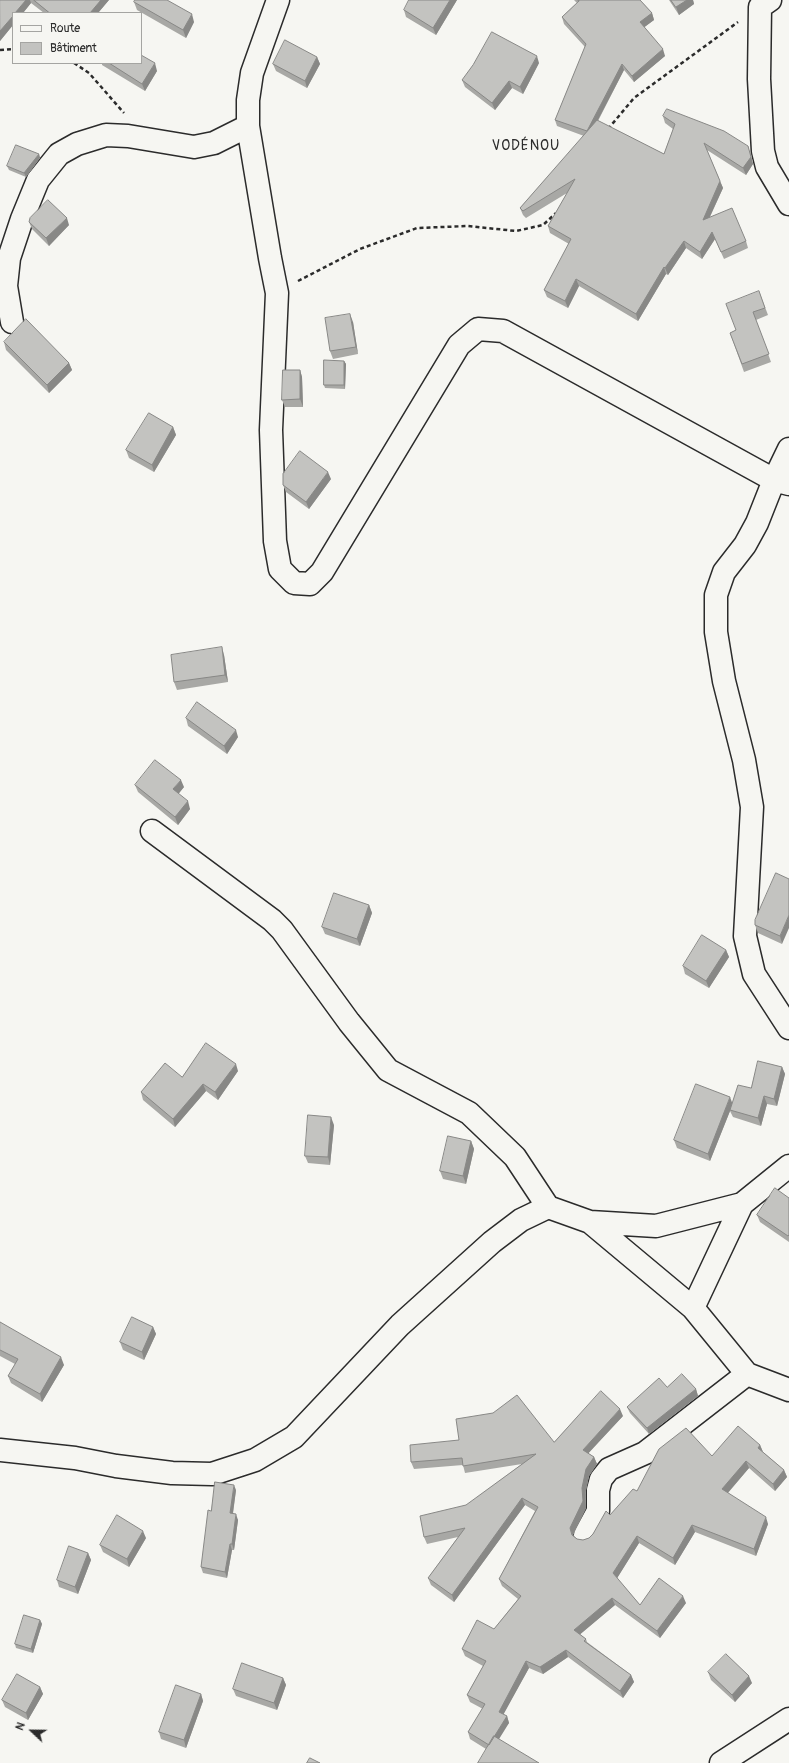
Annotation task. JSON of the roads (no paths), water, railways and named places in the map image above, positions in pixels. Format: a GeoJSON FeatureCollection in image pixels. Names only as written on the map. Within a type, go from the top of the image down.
{"type":"FeatureCollection","features":[{"type":"Feature","properties":{"kind":"street"},"geometry":{"type":"LineString","coordinates":[[278,0],[252,73],[248,100],[248,126],[277,292],[271,430],[275,541],[280,569],[294,583],[310,584],[322,572],[459,345],[478,329],[503,331],[781,482]]}},
{"type":"Feature","properties":{"kind":"street"},"geometry":{"type":"LineString","coordinates":[[765,4],[759,79],[763,151],[767,167],[789,204]]}},
{"type":"Feature","properties":{"kind":"street"},"geometry":{"type":"LineString","coordinates":[[12,322],[6,286],[8,258],[38,180],[59,154],[77,144],[106,135],[128,136],[194,147],[214,143],[248,126]]}},
{"type":"Feature","properties":{"kind":"street"},"geometry":{"type":"LineString","coordinates":[[789,449],[781,482],[745,545],[724,572],[716,596],[716,632],[724,681],[744,760],[752,807],[745,936],[754,974],[789,1028]]}},
{"type":"Feature","properties":{"kind":"street"},"geometry":{"type":"LineString","coordinates":[[152,831],[272,920],[282,930],[349,1022],[388,1070],[469,1113],[515,1157],[548,1207],[590,1222],[656,1226],[742,1204],[789,1166]]}},
{"type":"Feature","properties":{"kind":"street"},"geometry":{"type":"LineString","coordinates":[[693,1308],[742,1204]]}},
{"type":"Feature","properties":{"kind":"street"},"geometry":{"type":"LineString","coordinates":[[0,1450],[75,1458],[116,1466],[172,1473],[212,1474],[255,1460],[294,1437],[400,1325],[492,1242],[521,1220],[548,1207]]}},
{"type":"Feature","properties":{"kind":"street"},"geometry":{"type":"LineString","coordinates":[[590,1222],[693,1308],[747,1374],[789,1390]]}},
{"type":"Feature","properties":{"kind":"street"},"geometry":{"type":"LineString","coordinates":[[584,1536],[598,1511],[598,1490],[601,1479],[610,1469],[645,1454],[747,1374]]}},
{"type":"Feature","properties":{"kind":"street"},"geometry":{"type":"LineString","coordinates":[[721,1763],[789,1719]]}},
{"type":"Feature","properties":{"kind":"district","name":"VODÉNOU"},"geometry":{"type":"Point","coordinates":[526,146]}}]}
